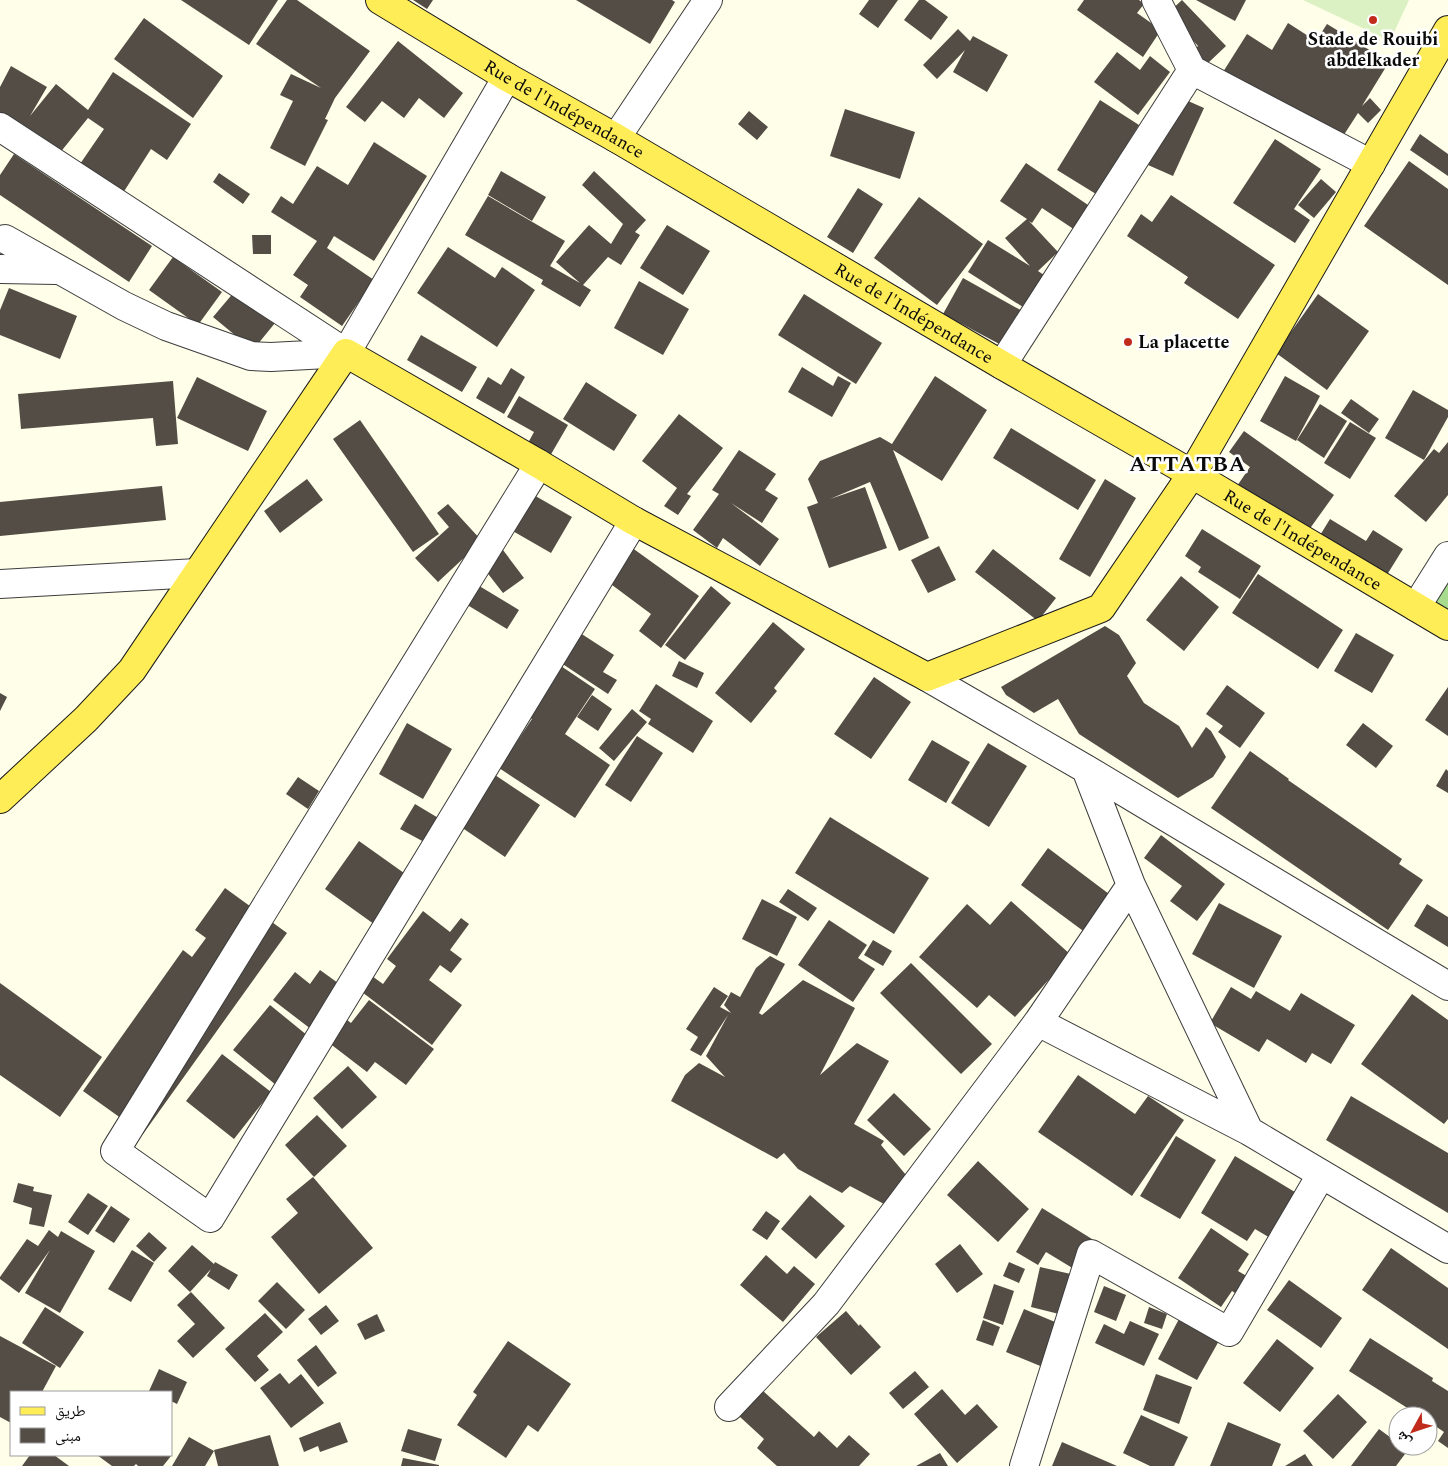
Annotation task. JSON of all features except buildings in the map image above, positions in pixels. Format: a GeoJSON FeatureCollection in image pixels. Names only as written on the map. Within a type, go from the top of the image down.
{"type":"FeatureCollection","features":[{"type":"Feature","properties":{"kind":"main road","name":"Rue de l'Indépendance"},"geometry":{"type":"LineString","coordinates":[[380,0],[507,77],[616,138],[1002,365],[1192,474],[1448,626]]}},
{"type":"Feature","properties":{"kind":"main road"},"geometry":{"type":"LineString","coordinates":[[0,799],[86,719],[132,670],[346,353],[539,464],[634,522],[927,677],[1101,608],[1192,474],[1448,30]]}},
{"type":"Feature","properties":{"kind":"street"},"geometry":{"type":"LineString","coordinates":[[616,138],[708,0]]}},
{"type":"Feature","properties":{"kind":"street"},"geometry":{"type":"LineString","coordinates":[[1156,0],[1192,70],[1371,164]]}},
{"type":"Feature","properties":{"kind":"street"},"geometry":{"type":"LineString","coordinates":[[1002,365],[1192,70]]}},
{"type":"Feature","properties":{"kind":"street"},"geometry":{"type":"LineString","coordinates":[[346,353],[507,77]]}},
{"type":"Feature","properties":{"kind":"street"},"geometry":{"type":"LineString","coordinates":[[0,127],[346,353]]}},
{"type":"Feature","properties":{"kind":"street"},"geometry":{"type":"LineString","coordinates":[[5,239],[124,306],[166,326],[251,356],[271,357],[346,353]]}},
{"type":"Feature","properties":{"kind":"street"},"geometry":{"type":"LineString","coordinates":[[0,269],[59,270]]}},
{"type":"Feature","properties":{"kind":"street"},"geometry":{"type":"LineString","coordinates":[[539,464],[115,1151],[210,1218],[634,522]]}},
{"type":"Feature","properties":{"kind":"street"},"geometry":{"type":"LineString","coordinates":[[1416,607],[1448,556]]}},
{"type":"Feature","properties":{"kind":"street"},"geometry":{"type":"LineString","coordinates":[[0,584],[197,573]]}},
{"type":"Feature","properties":{"kind":"street"},"geometry":{"type":"LineString","coordinates":[[927,677],[1086,769],[1448,986]]}},
{"type":"Feature","properties":{"kind":"street"},"geometry":{"type":"LineString","coordinates":[[1086,769],[1131,885],[1249,1131]]}},
{"type":"Feature","properties":{"kind":"street"},"geometry":{"type":"LineString","coordinates":[[729,1407],[826,1304],[1038,1022],[1131,885]]}},
{"type":"Feature","properties":{"kind":"street"},"geometry":{"type":"LineString","coordinates":[[1038,1022],[1249,1131],[1448,1249]]}},
{"type":"Feature","properties":{"kind":"street"},"geometry":{"type":"LineString","coordinates":[[1024,1466],[1091,1254],[1230,1332],[1321,1175]]}},
{"type":"Feature","properties":{"kind":"green space","name":"Stade de Rouibi abdelkader"},"geometry":{"type":"Polygon","coordinates":[[[1303,0],[1409,0],[1390,41],[1303,0]]]}},
{"type":"Feature","properties":{"kind":"green space"},"geometry":{"type":"Polygon","coordinates":[[[1448,579],[1448,611],[1433,602],[1448,579]]]}},
{"type":"Feature","properties":{"kind":"place","name":"Stade de Rouibi abdelkader"},"geometry":{"type":"Point","coordinates":[1373,20]}},
{"type":"Feature","properties":{"kind":"place","name":"La placette"},"geometry":{"type":"Point","coordinates":[1128,342]}},
{"type":"Feature","properties":{"kind":"district","name":"ATTATBA"},"geometry":{"type":"Point","coordinates":[1188,464]}}]}
